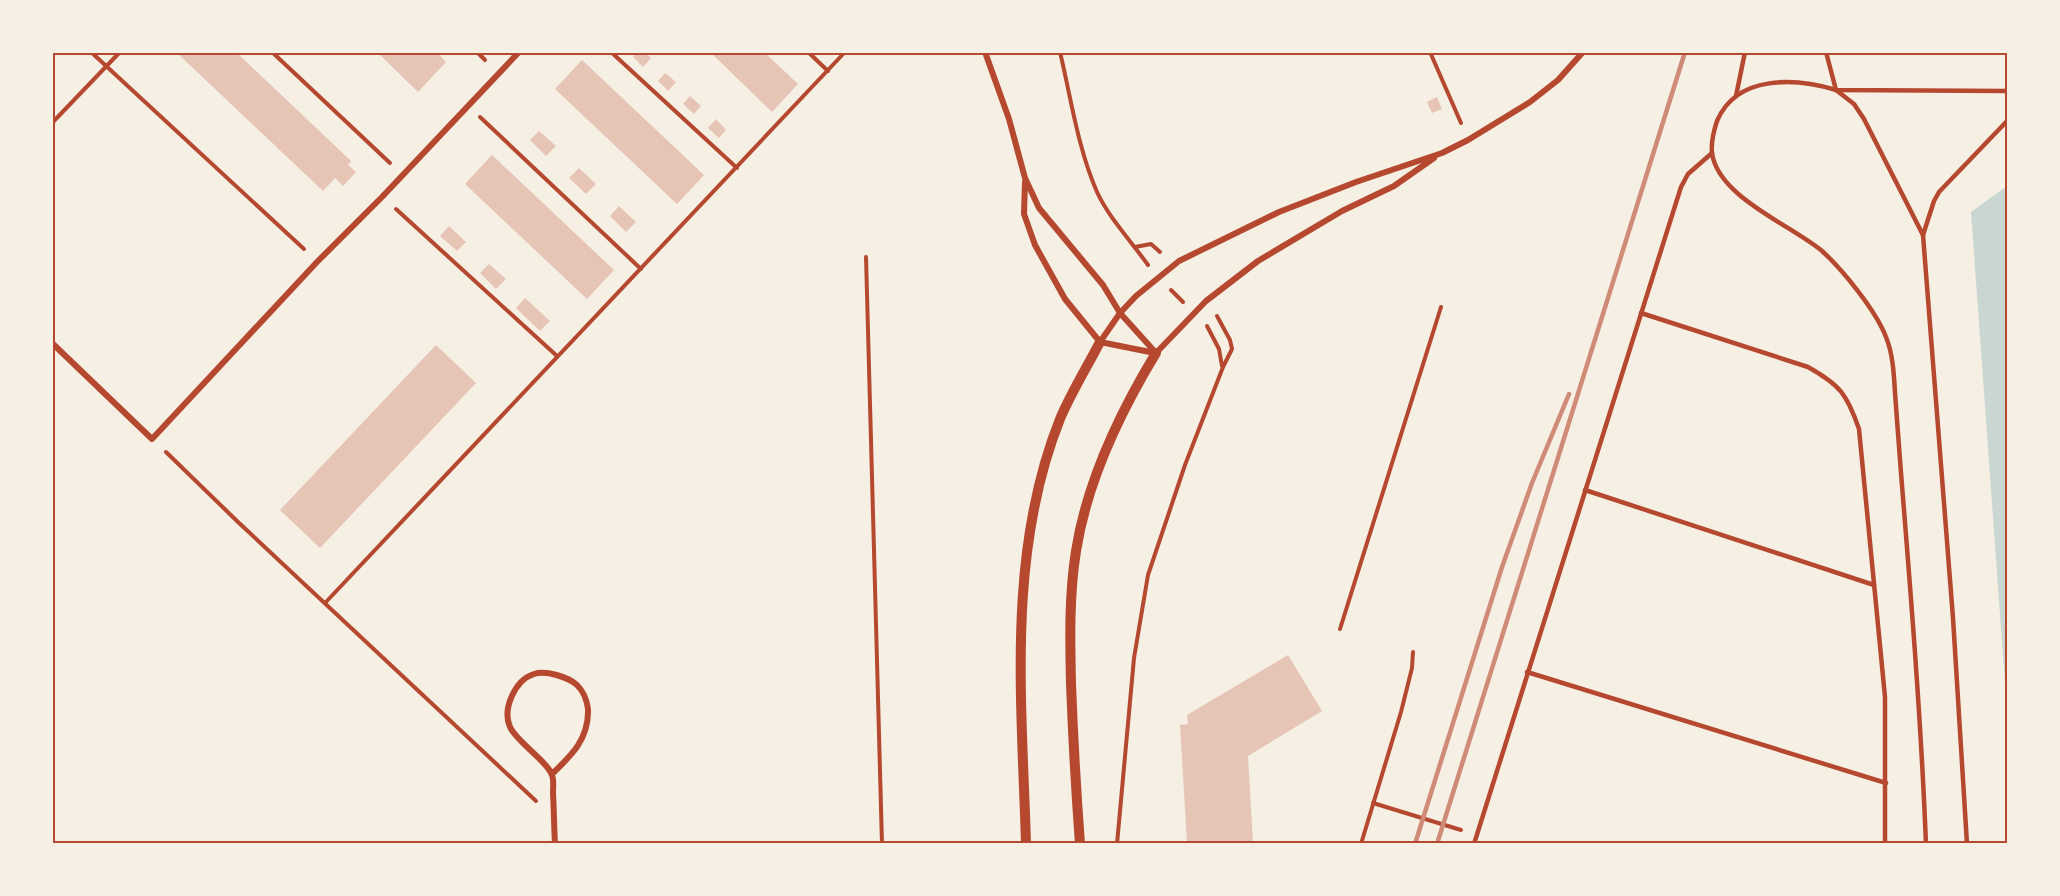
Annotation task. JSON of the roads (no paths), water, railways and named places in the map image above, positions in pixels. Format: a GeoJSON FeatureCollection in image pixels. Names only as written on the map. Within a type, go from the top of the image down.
{"type":"FeatureCollection","features":[{"type":"Feature","properties":{"kind":"street"},"geometry":{"type":"LineString","coordinates":[[52,343],[152,439],[317,261],[382,197],[519,52]]}},
{"type":"Feature","properties":{"kind":"street"},"geometry":{"type":"LineString","coordinates":[[985,52],[1009,119],[1025,178],[1039,208],[1103,285],[1120,313],[1156,353]]}},
{"type":"Feature","properties":{"kind":"street"},"geometry":{"type":"LineString","coordinates":[[1026,843],[1021,645],[1023,587],[1029,535],[1047,456],[1061,418],[1100,342],[1120,313],[1157,277],[1179,261],[1279,212],[1356,182],[1442,153],[1468,140],[1530,102],[1558,80],[1583,52]]}},
{"type":"Feature","properties":{"kind":"street"},"geometry":{"type":"LineString","coordinates":[[1080,843],[1070,662],[1070,594],[1076,549],[1096,476],[1132,393],[1156,353],[1206,301],[1258,261],[1332,217],[1394,186],[1442,153]]}},
{"type":"Feature","properties":{"kind":"street"},"geometry":{"type":"LineString","coordinates":[[1025,178],[1024,214],[1035,245],[1065,299],[1100,342],[1156,353]]}},
{"type":"Feature","properties":{"kind":"street"},"geometry":{"type":"LineString","coordinates":[[552,774],[581,743],[589,723],[587,702],[579,687],[567,678],[543,673],[534,674],[516,688],[509,702],[508,716],[510,728],[552,774],[555,843]]}},
{"type":"Feature","properties":{"kind":"lane"},"geometry":{"type":"LineString","coordinates":[[1736,96],[1745,52]]}},
{"type":"Feature","properties":{"kind":"lane"},"geometry":{"type":"LineString","coordinates":[[1826,52],[1836,90],[1854,104],[1864,118],[1923,235],[1953,618],[1966,843]]}},
{"type":"Feature","properties":{"kind":"lane"},"geometry":{"type":"LineString","coordinates":[[1926,843],[1906,528],[1894,375],[1887,340],[1880,323],[1838,266],[1819,249],[1744,200],[1728,184],[1718,169],[1712,153],[1714,129],[1722,110],[1736,96],[1759,85],[1784,81],[1812,83],[1836,90],[2006,90]]}},
{"type":"Feature","properties":{"kind":"lane"},"geometry":{"type":"LineString","coordinates":[[1923,235],[1934,201],[1940,192],[2007,120]]}},
{"type":"Feature","properties":{"kind":"lane"},"geometry":{"type":"LineString","coordinates":[[1474,843],[1681,187],[1688,174],[1712,153]]}},
{"type":"Feature","properties":{"kind":"lane"},"geometry":{"type":"LineString","coordinates":[[1641,313],[1808,367],[1841,390],[1849,402],[1859,429],[1885,698],[1885,843]]}},
{"type":"Feature","properties":{"kind":"lane"},"geometry":{"type":"LineString","coordinates":[[1585,490],[1874,585]]}},
{"type":"Feature","properties":{"kind":"lane"},"geometry":{"type":"LineString","coordinates":[[1527,672],[1886,783]]}},
{"type":"Feature","properties":{"kind":"railway"},"geometry":{"type":"LineString","coordinates":[[1437,844],[1685,52]]}},
{"type":"Feature","properties":{"kind":"railway"},"geometry":{"type":"LineString","coordinates":[[1415,844],[1502,567],[1532,483],[1569,394]]}}]}
